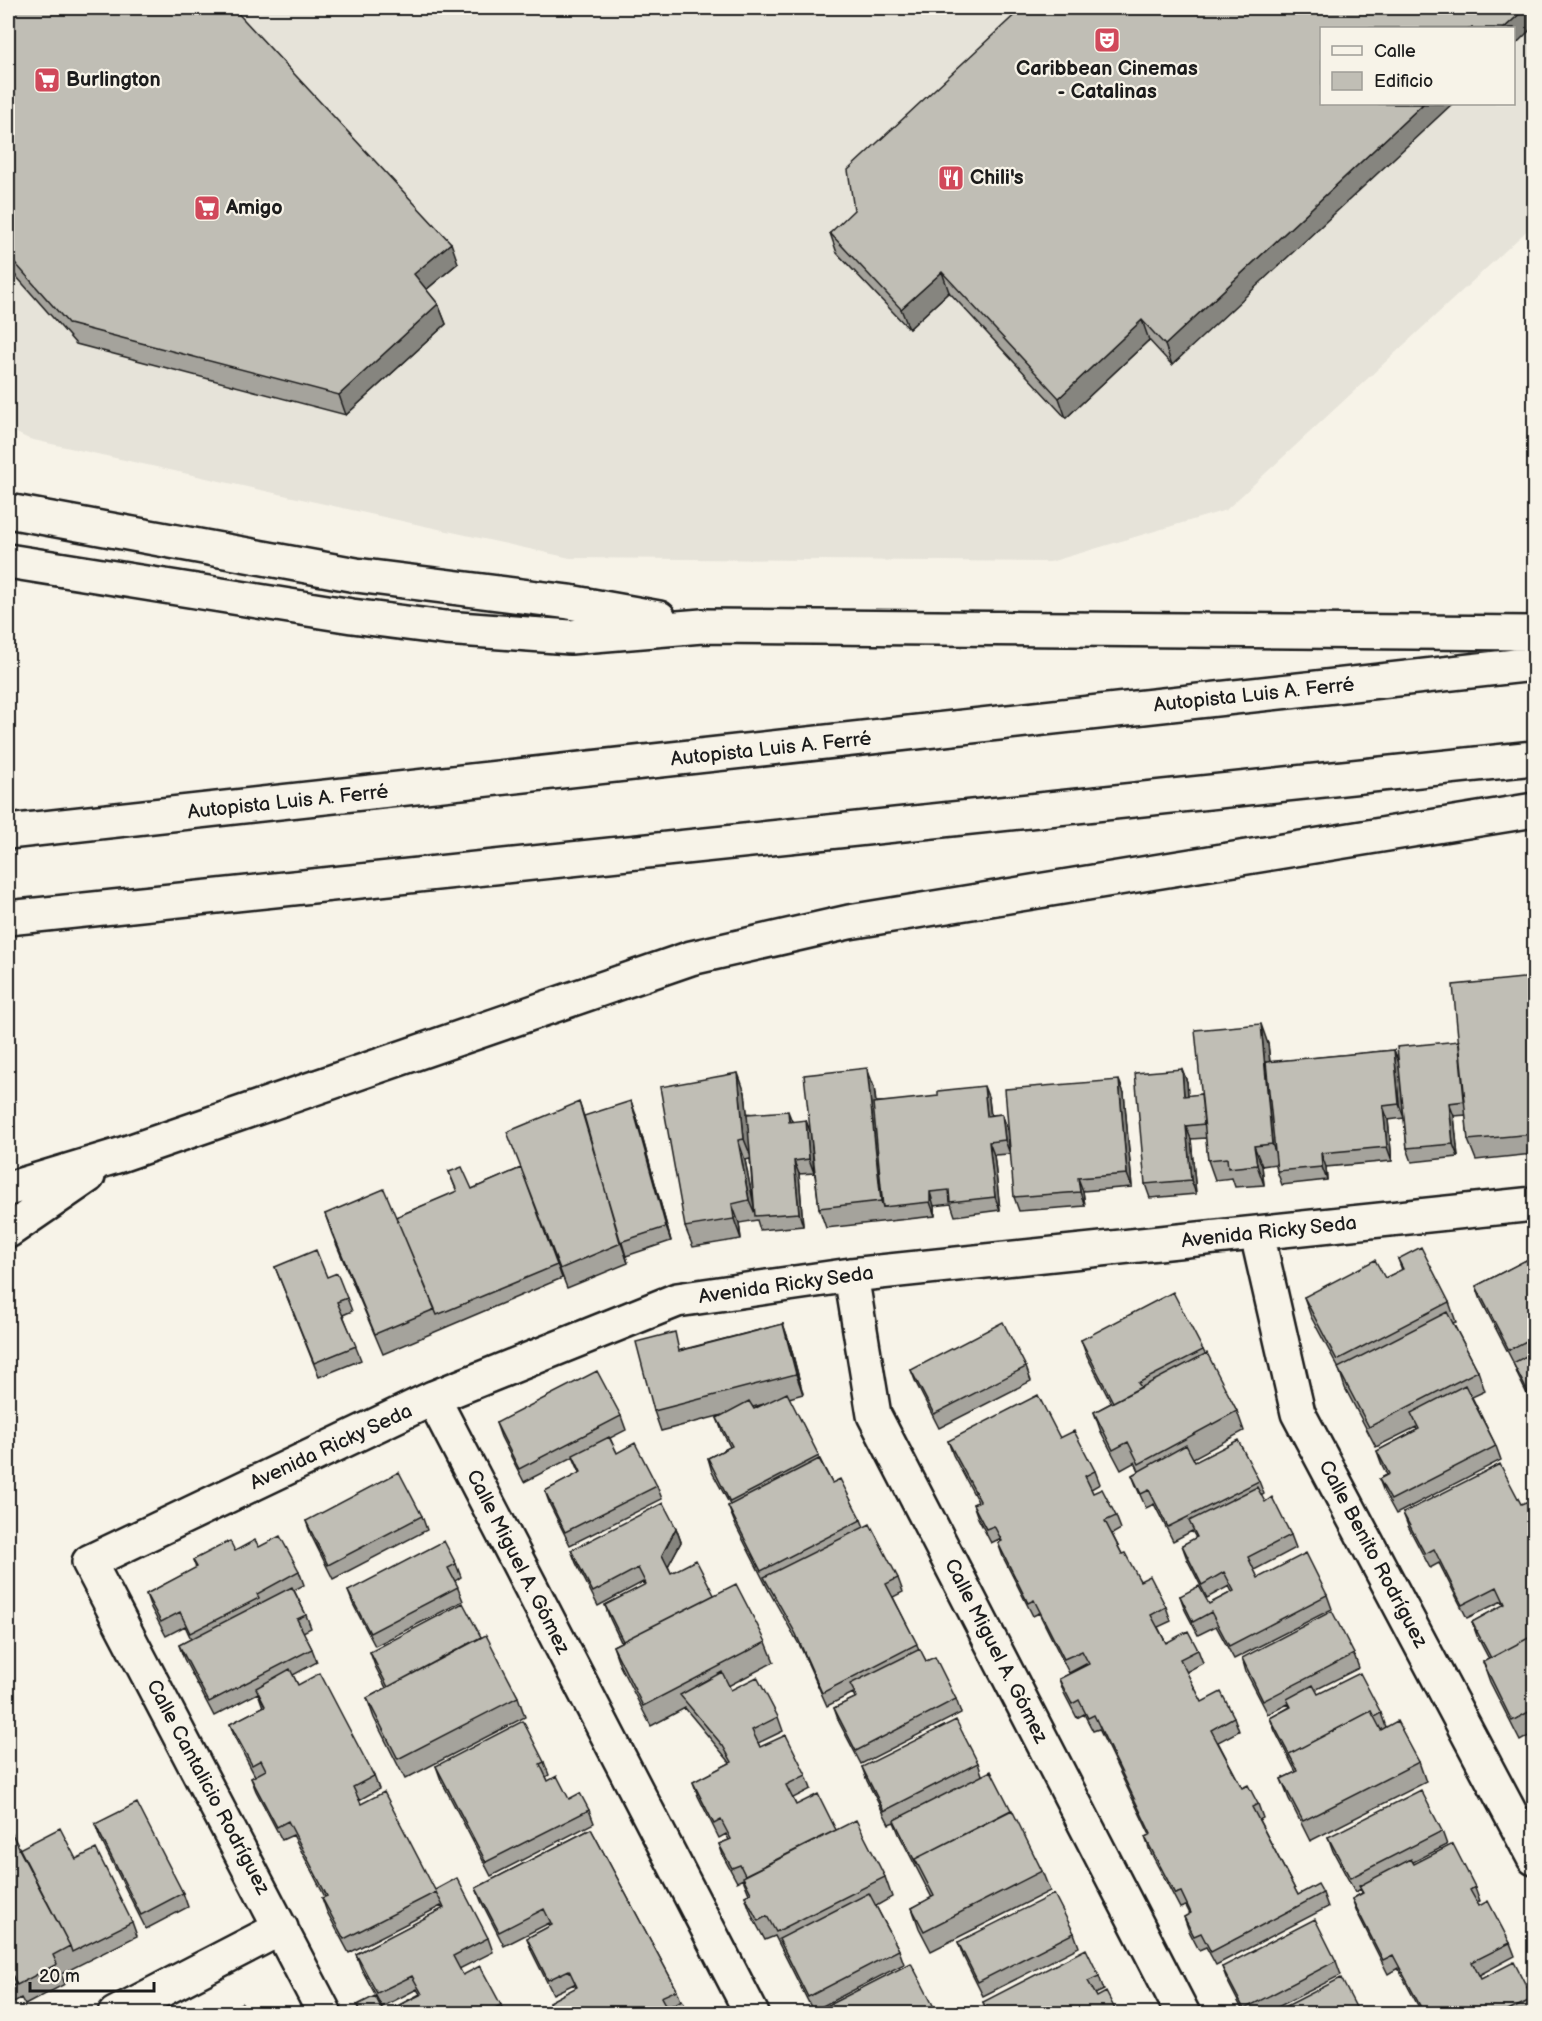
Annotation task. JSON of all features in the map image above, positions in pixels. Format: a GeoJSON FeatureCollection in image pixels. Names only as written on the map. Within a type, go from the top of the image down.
{"type":"FeatureCollection","features":[{"type":"Feature","properties":{"kind":"main road"},"geometry":{"type":"LineString","coordinates":[[8,511],[357,575],[569,602],[702,626]]}},
{"type":"Feature","properties":{"kind":"main road"},"geometry":{"type":"LineString","coordinates":[[8,561],[352,616],[446,628],[570,637],[702,626],[1534,633]]}},
{"type":"Feature","properties":{"kind":"main road","name":"Autopista Luis A. Ferré"},"geometry":{"type":"LineString","coordinates":[[8,832],[1534,664]]}},
{"type":"Feature","properties":{"kind":"main road"},"geometry":{"type":"LineString","coordinates":[[8,918],[1534,758]]}},
{"type":"Feature","properties":{"kind":"main road"},"geometry":{"type":"LineString","coordinates":[[8,1189],[120,1155],[691,958],[849,922],[1534,810]]}},
{"type":"Feature","properties":{"kind":"main road"},"geometry":{"type":"LineString","coordinates":[[8,1231],[120,1155]]}},
{"type":"Feature","properties":{"kind":"main road","name":"Avenida Ricky Seda"},"geometry":{"type":"LineString","coordinates":[[89,1562],[434,1398],[677,1300],[851,1275],[1534,1204]]}},
{"type":"Feature","properties":{"kind":"main road","name":"Calle Benito Rodríguez"},"geometry":{"type":"LineString","coordinates":[[1257,1234],[1298,1413],[1534,1858]]}},
{"type":"Feature","properties":{"kind":"main road","name":"Calle Miguel A. Gómez"},"geometry":{"type":"LineString","coordinates":[[851,1275],[874,1415],[1183,2013]]}},
{"type":"Feature","properties":{"kind":"main road","name":"Calle Miguel A. Gómez"},"geometry":{"type":"LineString","coordinates":[[434,1398],[752,2013]]}},
{"type":"Feature","properties":{"kind":"main road","name":"Calle Cantalicio Rodríguez"},"geometry":{"type":"LineString","coordinates":[[89,1562],[325,2013]]}},
{"type":"Feature","properties":{"kind":"main road"},"geometry":{"type":"LineString","coordinates":[[115,2013],[281,1928]]}},
{"type":"Feature","properties":{"kind":"shaded area"},"geometry":{"type":"Polygon","coordinates":[[[8,8],[1534,8],[1534,224],[1226,510],[1050,562],[570,558],[29,439],[8,429],[8,8]]]}},
{"type":"Feature","properties":{"kind":"building","name":"Amigo"},"geometry":{"type":"Polygon","coordinates":[[[8,8],[233,8],[451,243],[414,274],[438,304],[339,395],[69,324],[8,255],[8,8]]]}},
{"type":"Feature","properties":{"kind":"building"},"geometry":{"type":"Polygon","coordinates":[[[1022,8],[1526,8],[1505,27],[1320,27],[1320,105],[1422,105],[1165,345],[1142,320],[1059,398],[942,272],[901,309],[830,233],[854,210],[848,170],[1022,8]]]}},
{"type":"Feature","properties":{"kind":"building"},"geometry":{"type":"Polygon","coordinates":[[[1534,977],[1534,1134],[1468,1140],[1453,985],[1534,977]]]}},
{"type":"Feature","properties":{"kind":"building"},"geometry":{"type":"Polygon","coordinates":[[[1261,1024],[1272,1144],[1254,1146],[1257,1165],[1228,1168],[1227,1158],[1208,1160],[1195,1030],[1261,1024]]]}},
{"type":"Feature","properties":{"kind":"building"},"geometry":{"type":"Polygon","coordinates":[[[1459,1041],[1465,1101],[1449,1103],[1453,1144],[1407,1148],[1397,1047],[1459,1041]]]}},
{"type":"Feature","properties":{"kind":"building"},"geometry":{"type":"Polygon","coordinates":[[[1394,1050],[1399,1104],[1383,1106],[1387,1147],[1321,1153],[1322,1167],[1277,1171],[1266,1062],[1394,1050]]]}},
{"type":"Feature","properties":{"kind":"building"},"geometry":{"type":"Polygon","coordinates":[[[867,1068],[881,1201],[819,1208],[804,1075],[867,1068]]]}},
{"type":"Feature","properties":{"kind":"building"},"geometry":{"type":"Polygon","coordinates":[[[1182,1069],[1184,1096],[1201,1094],[1204,1124],[1186,1126],[1191,1180],[1145,1184],[1135,1073],[1182,1069]]]}},
{"type":"Feature","properties":{"kind":"building"},"geometry":{"type":"Polygon","coordinates":[[[738,1073],[744,1139],[738,1140],[749,1200],[732,1204],[734,1219],[685,1227],[660,1087],[738,1073]]]}},
{"type":"Feature","properties":{"kind":"building"},"geometry":{"type":"Polygon","coordinates":[[[1119,1080],[1127,1174],[1078,1178],[1080,1192],[1014,1197],[1005,1089],[1119,1080]]]}},
{"type":"Feature","properties":{"kind":"building"},"geometry":{"type":"Polygon","coordinates":[[[984,1086],[987,1116],[1002,1114],[1005,1140],[989,1142],[995,1197],[950,1202],[949,1190],[930,1192],[930,1202],[883,1207],[873,1103],[938,1096],[938,1091],[984,1086]]]}},
{"type":"Feature","properties":{"kind":"building"},"geometry":{"type":"Polygon","coordinates":[[[631,1101],[666,1227],[620,1242],[584,1116],[631,1101]]]}},
{"type":"Feature","properties":{"kind":"building"},"geometry":{"type":"Polygon","coordinates":[[[579,1102],[621,1243],[560,1269],[507,1132],[579,1102]]]}},
{"type":"Feature","properties":{"kind":"building"},"geometry":{"type":"Polygon","coordinates":[[[788,1111],[789,1122],[806,1120],[809,1159],[794,1161],[799,1213],[755,1216],[747,1114],[788,1111]]]}},
{"type":"Feature","properties":{"kind":"building"},"geometry":{"type":"Polygon","coordinates":[[[462,1167],[472,1189],[521,1168],[557,1265],[437,1315],[396,1217],[457,1191],[449,1172],[462,1167]]]}},
{"type":"Feature","properties":{"kind":"building"},"geometry":{"type":"Polygon","coordinates":[[[384,1189],[435,1309],[375,1334],[325,1214],[384,1189]]]}},
{"type":"Feature","properties":{"kind":"building"},"geometry":{"type":"Polygon","coordinates":[[[1421,1247],[1449,1302],[1337,1360],[1304,1297],[1375,1260],[1385,1278],[1403,1269],[1398,1259],[1421,1247]]]}},
{"type":"Feature","properties":{"kind":"building"},"geometry":{"type":"Polygon","coordinates":[[[316,1250],[327,1277],[337,1273],[347,1298],[337,1302],[356,1346],[314,1363],[275,1267],[316,1250]]]}},
{"type":"Feature","properties":{"kind":"building"},"geometry":{"type":"Polygon","coordinates":[[[1534,1256],[1534,1337],[1509,1350],[1476,1286],[1534,1256]]]}},
{"type":"Feature","properties":{"kind":"building"},"geometry":{"type":"Polygon","coordinates":[[[1173,1292],[1203,1350],[1138,1383],[1141,1387],[1113,1402],[1081,1340],[1173,1292]]]}},
{"type":"Feature","properties":{"kind":"building"},"geometry":{"type":"Polygon","coordinates":[[[1447,1312],[1478,1371],[1369,1427],[1338,1368],[1447,1312]]]}},
{"type":"Feature","properties":{"kind":"building"},"geometry":{"type":"Polygon","coordinates":[[[1003,1322],[1026,1367],[934,1414],[911,1370],[1003,1322]]]}},
{"type":"Feature","properties":{"kind":"building"},"geometry":{"type":"Polygon","coordinates":[[[783,1324],[796,1374],[654,1411],[636,1342],[675,1332],[679,1351],[783,1324]]]}},
{"type":"Feature","properties":{"kind":"building"},"geometry":{"type":"Polygon","coordinates":[[[1534,1352],[1534,1404],[1513,1363],[1534,1352]]]}},
{"type":"Feature","properties":{"kind":"building"},"geometry":{"type":"Polygon","coordinates":[[[1207,1353],[1237,1411],[1139,1464],[1128,1442],[1113,1450],[1094,1412],[1207,1353]]]}},
{"type":"Feature","properties":{"kind":"building"},"geometry":{"type":"Polygon","coordinates":[[[597,1371],[621,1416],[519,1469],[496,1423],[597,1371]]]}},
{"type":"Feature","properties":{"kind":"building"},"geometry":{"type":"Polygon","coordinates":[[[1465,1385],[1496,1446],[1391,1500],[1379,1479],[1389,1474],[1377,1451],[1419,1429],[1411,1413],[1465,1385]]]}},
{"type":"Feature","properties":{"kind":"building"},"geometry":{"type":"Polygon","coordinates":[[[787,1393],[819,1456],[730,1502],[708,1458],[732,1446],[717,1418],[749,1401],[754,1409],[787,1393]]]}},
{"type":"Feature","properties":{"kind":"building"},"geometry":{"type":"Polygon","coordinates":[[[1038,1395],[1060,1438],[1074,1431],[1095,1471],[1085,1476],[1093,1493],[1102,1489],[1116,1516],[1105,1521],[1122,1554],[1125,1553],[1140,1581],[1150,1576],[1166,1607],[1151,1615],[1166,1643],[1188,1631],[1198,1650],[1180,1659],[1202,1702],[1221,1692],[1234,1717],[1211,1730],[1242,1788],[1248,1785],[1258,1804],[1252,1807],[1298,1895],[1318,1884],[1323,1893],[1211,1952],[1201,1933],[1194,1936],[1184,1917],[1191,1913],[1181,1892],[1175,1894],[1145,1837],[1151,1834],[1094,1715],[1088,1718],[1079,1700],[1072,1704],[1059,1679],[1089,1664],[1082,1651],[1064,1659],[1034,1600],[1028,1603],[998,1543],[1002,1541],[994,1526],[986,1529],[973,1504],[980,1501],[948,1441],[1038,1395]]]}},
{"type":"Feature","properties":{"kind":"building"},"geometry":{"type":"Polygon","coordinates":[[[609,1437],[617,1453],[635,1443],[657,1486],[565,1532],[545,1491],[581,1472],[573,1455],[609,1437]]]}},
{"type":"Feature","properties":{"kind":"building"},"geometry":{"type":"Polygon","coordinates":[[[1238,1440],[1259,1481],[1168,1527],[1149,1490],[1141,1494],[1132,1475],[1186,1445],[1195,1462],[1238,1440]]]}},
{"type":"Feature","properties":{"kind":"building"},"geometry":{"type":"Polygon","coordinates":[[[819,1459],[832,1483],[840,1479],[861,1520],[761,1571],[728,1506],[819,1459]]]}},
{"type":"Feature","properties":{"kind":"building"},"geometry":{"type":"Polygon","coordinates":[[[1500,1464],[1521,1504],[1526,1502],[1534,1518],[1534,1635],[1491,1658],[1472,1622],[1505,1604],[1497,1587],[1462,1605],[1434,1549],[1425,1554],[1403,1513],[1500,1464]]]}},
{"type":"Feature","properties":{"kind":"building"},"geometry":{"type":"Polygon","coordinates":[[[399,1472],[422,1516],[328,1565],[306,1521],[399,1472]]]}},
{"type":"Feature","properties":{"kind":"building"},"geometry":{"type":"Polygon","coordinates":[[[1257,1487],[1265,1502],[1272,1497],[1291,1535],[1248,1557],[1258,1578],[1306,1553],[1327,1595],[1229,1646],[1211,1612],[1193,1622],[1180,1596],[1199,1586],[1209,1604],[1234,1591],[1224,1572],[1202,1585],[1182,1545],[1197,1537],[1189,1521],[1257,1487]]]}},
{"type":"Feature","properties":{"kind":"building"},"geometry":{"type":"Polygon","coordinates":[[[663,1503],[676,1528],[662,1555],[671,1573],[696,1560],[714,1595],[623,1641],[605,1605],[646,1584],[638,1568],[593,1592],[571,1550],[663,1503]]]}},
{"type":"Feature","properties":{"kind":"building"},"geometry":{"type":"Polygon","coordinates":[[[870,1524],[898,1578],[886,1584],[917,1644],[822,1693],[796,1634],[764,1577],[870,1524]]]}},
{"type":"Feature","properties":{"kind":"building"},"geometry":{"type":"Polygon","coordinates":[[[280,1536],[299,1571],[257,1594],[259,1598],[190,1633],[180,1612],[161,1622],[146,1594],[197,1567],[193,1560],[230,1541],[235,1551],[255,1540],[259,1547],[280,1536]]]}},
{"type":"Feature","properties":{"kind":"building"},"geometry":{"type":"Polygon","coordinates":[[[444,1541],[456,1564],[448,1568],[458,1587],[370,1633],[348,1591],[444,1541]]]}},
{"type":"Feature","properties":{"kind":"building"},"geometry":{"type":"Polygon","coordinates":[[[736,1584],[766,1642],[643,1706],[613,1646],[736,1584]]]}},
{"type":"Feature","properties":{"kind":"building"},"geometry":{"type":"Polygon","coordinates":[[[292,1587],[306,1615],[297,1619],[312,1649],[209,1702],[179,1645],[292,1587]]]}},
{"type":"Feature","properties":{"kind":"building"},"geometry":{"type":"Polygon","coordinates":[[[463,1603],[481,1637],[388,1687],[370,1652],[463,1603]]]}},
{"type":"Feature","properties":{"kind":"building"},"geometry":{"type":"Polygon","coordinates":[[[1332,1611],[1354,1654],[1263,1701],[1242,1658],[1332,1611]]]}},
{"type":"Feature","properties":{"kind":"building"},"geometry":{"type":"Polygon","coordinates":[[[486,1635],[518,1697],[398,1759],[367,1698],[486,1635]]]}},
{"type":"Feature","properties":{"kind":"building"},"geometry":{"type":"Polygon","coordinates":[[[1534,1635],[1534,1709],[1512,1721],[1483,1662],[1534,1635]]]}},
{"type":"Feature","properties":{"kind":"building"},"geometry":{"type":"Polygon","coordinates":[[[920,1649],[926,1661],[935,1657],[956,1699],[856,1751],[834,1708],[857,1697],[850,1684],[920,1649]]]}},
{"type":"Feature","properties":{"kind":"building"},"geometry":{"type":"Polygon","coordinates":[[[290,1669],[298,1685],[320,1673],[374,1776],[353,1787],[361,1804],[384,1792],[435,1890],[457,1878],[488,1938],[453,1956],[463,1975],[480,1966],[501,2005],[485,2013],[384,2013],[422,1994],[412,1976],[377,1993],[356,1954],[444,1908],[436,1892],[344,1939],[322,1898],[327,1896],[288,1821],[277,1827],[251,1778],[266,1770],[261,1760],[252,1765],[230,1724],[265,1706],[256,1688],[290,1669]]]}},
{"type":"Feature","properties":{"kind":"building"},"geometry":{"type":"Polygon","coordinates":[[[722,1672],[731,1690],[757,1677],[778,1717],[752,1730],[760,1747],[786,1735],[806,1775],[786,1785],[796,1805],[818,1794],[836,1830],[745,1875],[740,1865],[732,1868],[719,1844],[731,1839],[721,1820],[714,1824],[693,1782],[732,1762],[723,1746],[680,1695],[722,1672]]]}},
{"type":"Feature","properties":{"kind":"building"},"geometry":{"type":"Polygon","coordinates":[[[1360,1673],[1381,1713],[1374,1717],[1371,1711],[1289,1754],[1292,1760],[1270,1718],[1291,1707],[1287,1699],[1313,1685],[1318,1694],[1360,1673]]]}},
{"type":"Feature","properties":{"kind":"building"},"geometry":{"type":"Polygon","coordinates":[[[1371,1711],[1381,1730],[1397,1721],[1419,1762],[1303,1821],[1281,1779],[1298,1771],[1289,1754],[1371,1711]]]}},
{"type":"Feature","properties":{"kind":"building"},"geometry":{"type":"Polygon","coordinates":[[[956,1720],[978,1763],[884,1811],[862,1767],[956,1720]]]}},
{"type":"Feature","properties":{"kind":"building"},"geometry":{"type":"Polygon","coordinates":[[[523,1721],[544,1762],[540,1764],[548,1781],[557,1776],[569,1799],[580,1793],[589,1810],[486,1862],[436,1766],[523,1721]]]}},
{"type":"Feature","properties":{"kind":"building"},"geometry":{"type":"Polygon","coordinates":[[[991,1771],[1011,1810],[915,1859],[917,1865],[894,1820],[991,1771]]]}},
{"type":"Feature","properties":{"kind":"building"},"geometry":{"type":"Polygon","coordinates":[[[1421,1790],[1442,1831],[1350,1878],[1328,1837],[1421,1790]]]}},
{"type":"Feature","properties":{"kind":"building"},"geometry":{"type":"Polygon","coordinates":[[[137,1803],[183,1893],[141,1915],[95,1824],[137,1803]]]}},
{"type":"Feature","properties":{"kind":"building"},"geometry":{"type":"Polygon","coordinates":[[[1012,1810],[1042,1871],[924,1931],[912,1908],[934,1896],[915,1859],[1012,1810]]]}},
{"type":"Feature","properties":{"kind":"building"},"geometry":{"type":"Polygon","coordinates":[[[856,1820],[885,1877],[776,1932],[767,1916],[758,1921],[745,1896],[751,1893],[743,1877],[856,1820]]]}},
{"type":"Feature","properties":{"kind":"building"},"geometry":{"type":"Polygon","coordinates":[[[8,1826],[70,1946],[53,1955],[57,1964],[17,1985],[8,1966],[8,1826]]]}},
{"type":"Feature","properties":{"kind":"building"},"geometry":{"type":"Polygon","coordinates":[[[60,1828],[76,1859],[96,1849],[132,1922],[72,1952],[19,1849],[60,1828]]]}},
{"type":"Feature","properties":{"kind":"building"},"geometry":{"type":"Polygon","coordinates":[[[591,1829],[677,1990],[661,1997],[667,2008],[682,2000],[689,2013],[555,2013],[549,2002],[577,1987],[569,1970],[548,1980],[527,1938],[552,1925],[544,1909],[499,1932],[476,1888],[591,1829]]]}},
{"type":"Feature","properties":{"kind":"building"},"geometry":{"type":"Polygon","coordinates":[[[1453,1844],[1475,1887],[1470,1890],[1479,1906],[1488,1901],[1510,1943],[1472,1962],[1481,1979],[1514,1962],[1533,1999],[1504,2013],[1424,2013],[1393,1955],[1383,1960],[1352,1899],[1363,1893],[1359,1886],[1411,1859],[1414,1864],[1453,1844]]]}},
{"type":"Feature","properties":{"kind":"building"},"geometry":{"type":"Polygon","coordinates":[[[869,1893],[899,1950],[808,1997],[779,1939],[869,1893]]]}},
{"type":"Feature","properties":{"kind":"building"},"geometry":{"type":"Polygon","coordinates":[[[1054,1894],[1074,1933],[978,1982],[958,1942],[1054,1894]]]}},
{"type":"Feature","properties":{"kind":"building"},"geometry":{"type":"Polygon","coordinates":[[[1315,1919],[1336,1961],[1244,2009],[1222,1967],[1315,1919]]]}},
{"type":"Feature","properties":{"kind":"building"},"geometry":{"type":"Polygon","coordinates":[[[1086,1949],[1099,1976],[1088,1981],[1097,1997],[1106,1992],[1117,2013],[989,2013],[983,2002],[1086,1949]]]}},
{"type":"Feature","properties":{"kind":"building"},"geometry":{"type":"Polygon","coordinates":[[[911,1963],[937,2013],[813,2013],[911,1963]]]}},
{"type":"Feature","properties":{"kind":"building"},"geometry":{"type":"Polygon","coordinates":[[[8,1968],[16,1984],[8,1989],[8,1968]]]}},
{"type":"Feature","properties":{"kind":"building"},"geometry":{"type":"Polygon","coordinates":[[[1341,1978],[1359,2013],[1273,2013],[1341,1978]]]}},
{"type":"Feature","properties":{"kind":"building"},"geometry":{"type":"Polygon","coordinates":[[[375,1996],[384,2013],[361,2013],[357,2005],[375,1996]]]}},
{"type":"Feature","properties":{"kind":"building"},"geometry":{"type":"Polygon","coordinates":[[[1534,1998],[1534,2013],[1504,2013],[1534,1998]]]}},
{"type":"Feature","properties":{"kind":"building"},"geometry":{"type":"Polygon","coordinates":[[[242,2003],[247,2013],[223,2013],[242,2003]]]}},
{"type":"Feature","properties":{"kind":"place","name":"Caribbean Cinemas - Catalinas"},"geometry":{"type":"Point","coordinates":[1107,40]}},
{"type":"Feature","properties":{"kind":"place","name":"Burlington"},"geometry":{"type":"Point","coordinates":[47,80]}},
{"type":"Feature","properties":{"kind":"place","name":"Chili's"},"geometry":{"type":"Point","coordinates":[951,178]}},
{"type":"Feature","properties":{"kind":"place","name":"Amigo"},"geometry":{"type":"Point","coordinates":[207,208]}}]}
